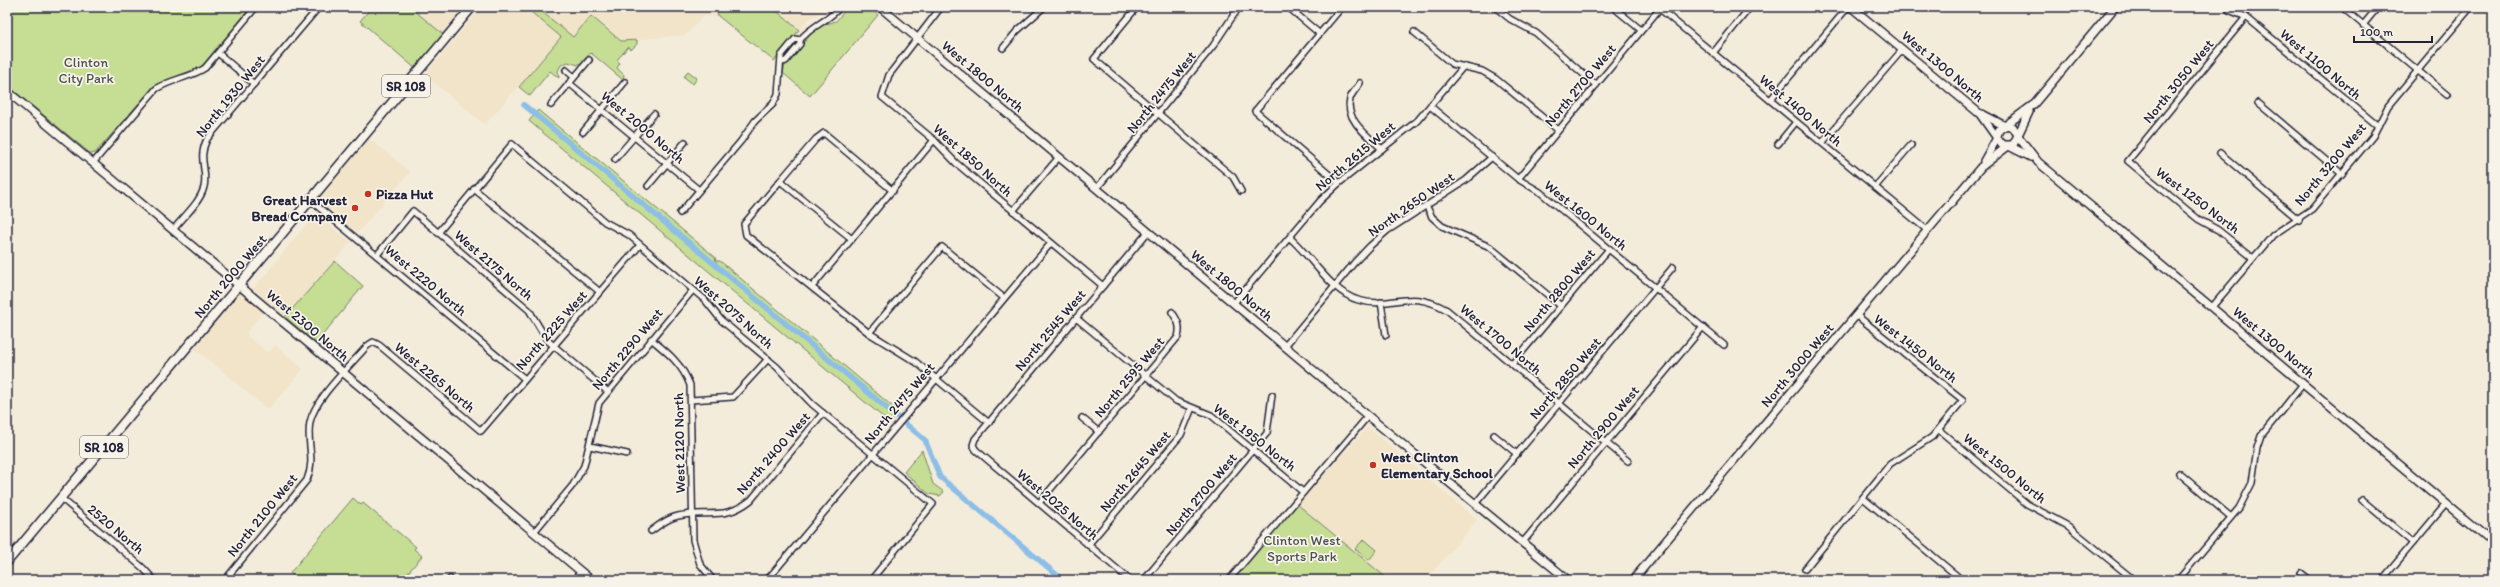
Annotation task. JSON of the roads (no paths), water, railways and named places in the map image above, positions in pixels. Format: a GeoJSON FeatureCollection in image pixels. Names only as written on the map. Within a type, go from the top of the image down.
{"type":"FeatureCollection","features":[{"type":"Feature","properties":{"kind":"main road","name":"North 2000 West"},"geometry":{"type":"LineString","coordinates":[[7,562],[472,7]]}},
{"type":"Feature","properties":{"kind":"main road","name":"West 1800 North"},"geometry":{"type":"LineString","coordinates":[[880,7],[1368,416],[1568,580]]}},
{"type":"Feature","properties":{"kind":"main road","name":"West 1300 North"},"geometry":{"type":"LineString","coordinates":[[1852,7],[1980,114],[1997,137]]}},
{"type":"Feature","properties":{"kind":"main road"},"geometry":{"type":"LineString","coordinates":[[2033,105],[1999,130],[1997,137],[2002,145],[2009,146],[2015,143],[2033,105],[2115,7]]}},
{"type":"Feature","properties":{"kind":"main road","name":"West 2300 North"},"geometry":{"type":"LineString","coordinates":[[7,91],[591,580]]}},
{"type":"Feature","properties":{"kind":"main road","name":"West 1300 North"},"geometry":{"type":"LineString","coordinates":[[1980,114],[2006,125]]}},
{"type":"Feature","properties":{"kind":"main road"},"geometry":{"type":"LineString","coordinates":[[2006,125],[2013,127],[2018,135]]}},
{"type":"Feature","properties":{"kind":"main road","name":"West 1300 North"},"geometry":{"type":"LineString","coordinates":[[2018,135],[2038,162]]}},
{"type":"Feature","properties":{"kind":"main road","name":"North 3000 West"},"geometry":{"type":"LineString","coordinates":[[1634,580],[1981,166],[1997,137]]}},
{"type":"Feature","properties":{"kind":"main road","name":"West 1300 North"},"geometry":{"type":"LineString","coordinates":[[2009,146],[2038,162],[2493,543]]}},
{"type":"Feature","properties":{"kind":"main road","name":"North 3000 West"},"geometry":{"type":"LineString","coordinates":[[1981,166],[2009,146]]}},
{"type":"Feature","properties":{"kind":"street"},"geometry":{"type":"LineString","coordinates":[[93,163],[156,89],[165,83],[195,75],[205,68],[256,7]]}},
{"type":"Feature","properties":{"kind":"street","name":"North 1930 West"},"geometry":{"type":"LineString","coordinates":[[173,230],[198,199],[204,188],[204,176],[201,159],[207,139],[319,7]]}},
{"type":"Feature","properties":{"kind":"street"},"geometry":{"type":"LineString","coordinates":[[680,213],[724,159],[741,141],[755,121],[775,101],[782,62],[781,56],[795,39],[800,40],[809,28],[831,16],[840,7]]}},
{"type":"Feature","properties":{"kind":"street"},"geometry":{"type":"LineString","coordinates":[[917,38],[941,7]]}},
{"type":"Feature","properties":{"kind":"street"},"geometry":{"type":"LineString","coordinates":[[1003,48],[1017,31],[1044,7]]}},
{"type":"Feature","properties":{"kind":"street"},"geometry":{"type":"LineString","coordinates":[[1137,7],[1094,59],[1233,177],[1241,191]]}},
{"type":"Feature","properties":{"kind":"street","name":"North 2475 West"},"geometry":{"type":"LineString","coordinates":[[1097,188],[1142,135],[1157,113],[1213,46],[1239,7]]}},
{"type":"Feature","properties":{"kind":"street"},"geometry":{"type":"LineString","coordinates":[[1288,7],[1320,34]]}},
{"type":"Feature","properties":{"kind":"street"},"geometry":{"type":"LineString","coordinates":[[1339,183],[1255,111],[1342,7]]}},
{"type":"Feature","properties":{"kind":"street"},"geometry":{"type":"LineString","coordinates":[[1495,7],[1510,19],[1536,33],[1596,85]]}},
{"type":"Feature","properties":{"kind":"street"},"geometry":{"type":"LineString","coordinates":[[1613,7],[1641,30]]}},
{"type":"Feature","properties":{"kind":"street"},"geometry":{"type":"LineString","coordinates":[[1770,100],[1848,7]]}},
{"type":"Feature","properties":{"kind":"street"},"geometry":{"type":"LineString","coordinates":[[2342,7],[2447,95]]}},
{"type":"Feature","properties":{"kind":"street"},"geometry":{"type":"LineString","coordinates":[[2363,25],[2378,7]]}},
{"type":"Feature","properties":{"kind":"street","name":"North 3200 West"},"geometry":{"type":"LineString","coordinates":[[2212,307],[2273,235],[2299,220],[2312,209],[2372,136],[2388,106],[2471,7]]}},
{"type":"Feature","properties":{"kind":"street","name":"North 2700 West"},"geometry":{"type":"LineString","coordinates":[[1518,179],[1641,30],[1661,8]]}},
{"type":"Feature","properties":{"kind":"street","name":"West 1400 North"},"geometry":{"type":"LineString","coordinates":[[1661,8],[1713,53],[1927,230]]}},
{"type":"Feature","properties":{"kind":"street","name":"West 1100 North"},"geometry":{"type":"LineString","coordinates":[[2229,10],[2246,17],[2378,126]]}},
{"type":"Feature","properties":{"kind":"street"},"geometry":{"type":"LineString","coordinates":[[1713,53],[1747,11]]}},
{"type":"Feature","properties":{"kind":"street","name":"North 3050 West"},"geometry":{"type":"LineString","coordinates":[[2128,161],[2246,17]]}},
{"type":"Feature","properties":{"kind":"street"},"geometry":{"type":"LineString","coordinates":[[1414,32],[1452,64],[1482,71],[1496,79],[1558,130]]}},
{"type":"Feature","properties":{"kind":"street","name":"West 1850 North"},"geometry":{"type":"LineString","coordinates":[[917,38],[889,75],[882,96],[934,140],[956,164],[1103,286]]}},
{"type":"Feature","properties":{"kind":"street"},"geometry":{"type":"LineString","coordinates":[[1822,143],[1902,49]]}},
{"type":"Feature","properties":{"kind":"street"},"geometry":{"type":"LineString","coordinates":[[218,53],[254,84]]}},
{"type":"Feature","properties":{"kind":"street"},"geometry":{"type":"LineString","coordinates":[[551,105],[588,60]]}},
{"type":"Feature","properties":{"kind":"street","name":"North 2615 West"},"geometry":{"type":"LineString","coordinates":[[1234,303],[1320,201],[1339,183],[1417,122],[1464,66]]}},
{"type":"Feature","properties":{"kind":"street"},"geometry":{"type":"LineString","coordinates":[[566,70],[574,77]]}},
{"type":"Feature","properties":{"kind":"street"},"geometry":{"type":"LineString","coordinates":[[583,132],[625,82]]}},
{"type":"Feature","properties":{"kind":"street","name":"West 2000 North"},"geometry":{"type":"LineString","coordinates":[[569,83],[699,190]]}},
{"type":"Feature","properties":{"kind":"street"},"geometry":{"type":"LineString","coordinates":[[1360,83],[1350,98],[1350,112],[1356,123],[1382,150]]}},
{"type":"Feature","properties":{"kind":"street"},"geometry":{"type":"LineString","coordinates":[[2258,103],[2342,174]]}},
{"type":"Feature","properties":{"kind":"street","name":"West 1600 North"},"geometry":{"type":"LineString","coordinates":[[1430,106],[1518,179],[1540,192],[1724,345]]}},
{"type":"Feature","properties":{"kind":"street"},"geometry":{"type":"LineString","coordinates":[[615,159],[654,114]]}},
{"type":"Feature","properties":{"kind":"street"},"geometry":{"type":"LineString","coordinates":[[1778,144],[1796,122]]}},
{"type":"Feature","properties":{"kind":"street"},"geometry":{"type":"LineString","coordinates":[[892,191],[824,133],[816,139],[744,224],[744,229],[746,235],[803,282],[812,287],[869,333],[916,362],[989,423]]}},
{"type":"Feature","properties":{"kind":"street"},"geometry":{"type":"LineString","coordinates":[[812,287],[934,140]]}},
{"type":"Feature","properties":{"kind":"street"},"geometry":{"type":"LineString","coordinates":[[648,186],[685,142]]}},
{"type":"Feature","properties":{"kind":"street","name":"West 2075 North"},"geometry":{"type":"LineString","coordinates":[[474,188],[512,144],[605,222],[640,245],[705,300],[721,320],[768,359],[823,413],[934,504],[871,580]]}},
{"type":"Feature","properties":{"kind":"street"},"geometry":{"type":"LineString","coordinates":[[1875,187],[1911,145]]}},
{"type":"Feature","properties":{"kind":"street"},"geometry":{"type":"LineString","coordinates":[[2220,154],[2299,220]]}},
{"type":"Feature","properties":{"kind":"street"},"geometry":{"type":"LineString","coordinates":[[1013,211],[1059,157]]}},
{"type":"Feature","properties":{"kind":"street","name":"North 2650 West"},"geometry":{"type":"LineString","coordinates":[[1285,346],[1370,246],[1426,205],[1466,180],[1492,157]]}},
{"type":"Feature","properties":{"kind":"street","name":"West 1250 North"},"geometry":{"type":"LineString","coordinates":[[2128,161],[2198,219],[2218,230],[2253,258]]}},
{"type":"Feature","properties":{"kind":"street"},"geometry":{"type":"LineString","coordinates":[[780,181],[852,240]]}},
{"type":"Feature","properties":{"kind":"street"},"geometry":{"type":"LineString","coordinates":[[438,232],[474,188],[600,292]]}},
{"type":"Feature","properties":{"kind":"street","name":"West 2220 North"},"geometry":{"type":"LineString","coordinates":[[310,200],[525,379]]}},
{"type":"Feature","properties":{"kind":"street"},"geometry":{"type":"LineString","coordinates":[[1426,205],[1432,217],[1442,226],[1490,247],[1561,306]]}},
{"type":"Feature","properties":{"kind":"street","name":"West 2175 North"},"geometry":{"type":"LineString","coordinates":[[377,255],[413,211],[529,310],[547,340],[607,391]]}},
{"type":"Feature","properties":{"kind":"street","name":"North 2545 West"},"geometry":{"type":"LineString","coordinates":[[973,445],[975,439],[1148,232]]}},
{"type":"Feature","properties":{"kind":"street","name":"West 1700 North"},"geometry":{"type":"LineString","coordinates":[[1290,238],[1301,248],[1314,266],[1336,286],[1357,300],[1381,302],[1415,298],[1433,301],[1447,310],[1628,461]]}},
{"type":"Feature","properties":{"kind":"street","name":"North 2475 West"},"geometry":{"type":"LineString","coordinates":[[767,580],[1051,243]]}},
{"type":"Feature","properties":{"kind":"street","name":"North 2225 West"},"geometry":{"type":"LineString","coordinates":[[481,431],[640,245]]}},
{"type":"Feature","properties":{"kind":"street"},"geometry":{"type":"LineString","coordinates":[[869,333],[942,247],[1004,298]]}},
{"type":"Feature","properties":{"kind":"street","name":"North 2800 West"},"geometry":{"type":"LineString","coordinates":[[1512,364],[1608,249]]}},
{"type":"Feature","properties":{"kind":"street","name":"North 2850 West"},"geometry":{"type":"LineString","coordinates":[[1475,504],[1673,267]]}},
{"type":"Feature","properties":{"kind":"street","name":"North 2290 West"},"geometry":{"type":"LineString","coordinates":[[534,532],[573,485],[584,466],[590,446],[593,420],[599,402],[693,290]]}},
{"type":"Feature","properties":{"kind":"street"},"geometry":{"type":"LineString","coordinates":[[1381,302],[1386,336]]}},
{"type":"Feature","properties":{"kind":"street","name":"North 2595 West"},"geometry":{"type":"LineString","coordinates":[[1039,503],[1178,337],[1180,330],[1178,320],[1172,312]]}},
{"type":"Feature","properties":{"kind":"street","name":"West 1450 North"},"geometry":{"type":"LineString","coordinates":[[1856,315],[1962,400],[1939,430]]}},
{"type":"Feature","properties":{"kind":"street","name":"West 1950 North"},"geometry":{"type":"LineString","coordinates":[[1076,318],[1176,401],[1211,415],[1303,492]]}},
{"type":"Feature","properties":{"kind":"street","name":"North 2900 West"},"geometry":{"type":"LineString","coordinates":[[1522,542],[1703,327]]}},
{"type":"Feature","properties":{"kind":"street","name":"West 2120 North"},"geometry":{"type":"LineString","coordinates":[[651,339],[685,371],[690,385],[694,548],[700,564],[713,580]]}},
{"type":"Feature","properties":{"kind":"street","name":"North 2100 West"},"geometry":{"type":"LineString","coordinates":[[227,579],[307,480],[312,459],[309,431],[313,412],[373,342]]}},
{"type":"Feature","properties":{"kind":"street","name":"West 2265 North"},"geometry":{"type":"LineString","coordinates":[[373,342],[379,344],[481,431]]}},
{"type":"Feature","properties":{"kind":"street"},"geometry":{"type":"LineString","coordinates":[[691,400],[733,397],[768,359]]}},
{"type":"Feature","properties":{"kind":"street"},"geometry":{"type":"LineString","coordinates":[[2178,580],[2246,497],[2252,483],[2257,448],[2261,436],[2303,384]]}},
{"type":"Feature","properties":{"kind":"street","name":"North 2700 West"},"geometry":{"type":"LineString","coordinates":[[1144,580],[1267,433],[1272,395]]}},
{"type":"Feature","properties":{"kind":"street","name":"North 2645 West"},"geometry":{"type":"LineString","coordinates":[[1088,545],[1182,435],[1192,408]]}},
{"type":"Feature","properties":{"kind":"street","name":"North 2400 West"},"geometry":{"type":"LineString","coordinates":[[651,531],[677,516],[724,513],[738,510],[751,500],[823,413]]}},
{"type":"Feature","properties":{"kind":"street"},"geometry":{"type":"LineString","coordinates":[[1229,580],[1368,416]]}},
{"type":"Feature","properties":{"kind":"street","name":"North 2595 West"},"geometry":{"type":"LineString","coordinates":[[1082,418],[1099,432]]}},
{"type":"Feature","properties":{"kind":"street"},"geometry":{"type":"LineString","coordinates":[[1805,569],[1890,464],[1923,444],[1939,430]]}},
{"type":"Feature","properties":{"kind":"street","name":"West 1500 North"},"geometry":{"type":"LineString","coordinates":[[1939,430],[2027,504],[2068,526],[2134,580]]}},
{"type":"Feature","properties":{"kind":"street"},"geometry":{"type":"LineString","coordinates":[[1494,435],[1517,454]]}},
{"type":"Feature","properties":{"kind":"street","name":"West 2025 North"},"geometry":{"type":"LineString","coordinates":[[973,445],[976,450],[1130,580]]}},
{"type":"Feature","properties":{"kind":"street"},"geometry":{"type":"LineString","coordinates":[[590,446],[627,454]]}},
{"type":"Feature","properties":{"kind":"street"},"geometry":{"type":"LineString","coordinates":[[2179,473],[2231,517]]}},
{"type":"Feature","properties":{"kind":"street","name":"2520 North"},"geometry":{"type":"LineString","coordinates":[[61,498],[143,568],[154,580]]}},
{"type":"Feature","properties":{"kind":"street"},"geometry":{"type":"LineString","coordinates":[[1863,498],[1962,580]]}},
{"type":"Feature","properties":{"kind":"street"},"geometry":{"type":"LineString","coordinates":[[2362,500],[2413,543]]}},
{"type":"Feature","properties":{"kind":"street"},"geometry":{"type":"LineString","coordinates":[[2382,580],[2446,504]]}},
{"type":"Feature","properties":{"kind":"street"},"geometry":{"type":"LineString","coordinates":[[574,580],[581,571]]}},
{"type":"Feature","properties":{"kind":"street"},"geometry":{"type":"LineString","coordinates":[[2301,573],[2310,580]]}},
{"type":"Feature","properties":{"kind":"waterway"},"geometry":{"type":"LineString","coordinates":[[524,105],[925,440],[940,477],[1063,580]]}},
{"type":"Feature","properties":{"kind":"place","name":"Pizza Hut"},"geometry":{"type":"Point","coordinates":[368,194]}},
{"type":"Feature","properties":{"kind":"place","name":"Great Harvest Bread Company"},"geometry":{"type":"Point","coordinates":[355,208]}},
{"type":"Feature","properties":{"kind":"place","name":"West Clinton Elementary School"},"geometry":{"type":"Point","coordinates":[1373,465]}},
{"type":"Feature","properties":{"kind":"park label","name":"Clinton City Park"},"geometry":{"type":"Point","coordinates":[86,70]}},
{"type":"Feature","properties":{"kind":"park label","name":"Clinton West Sports Park"},"geometry":{"type":"Point","coordinates":[1302,548]}}]}
